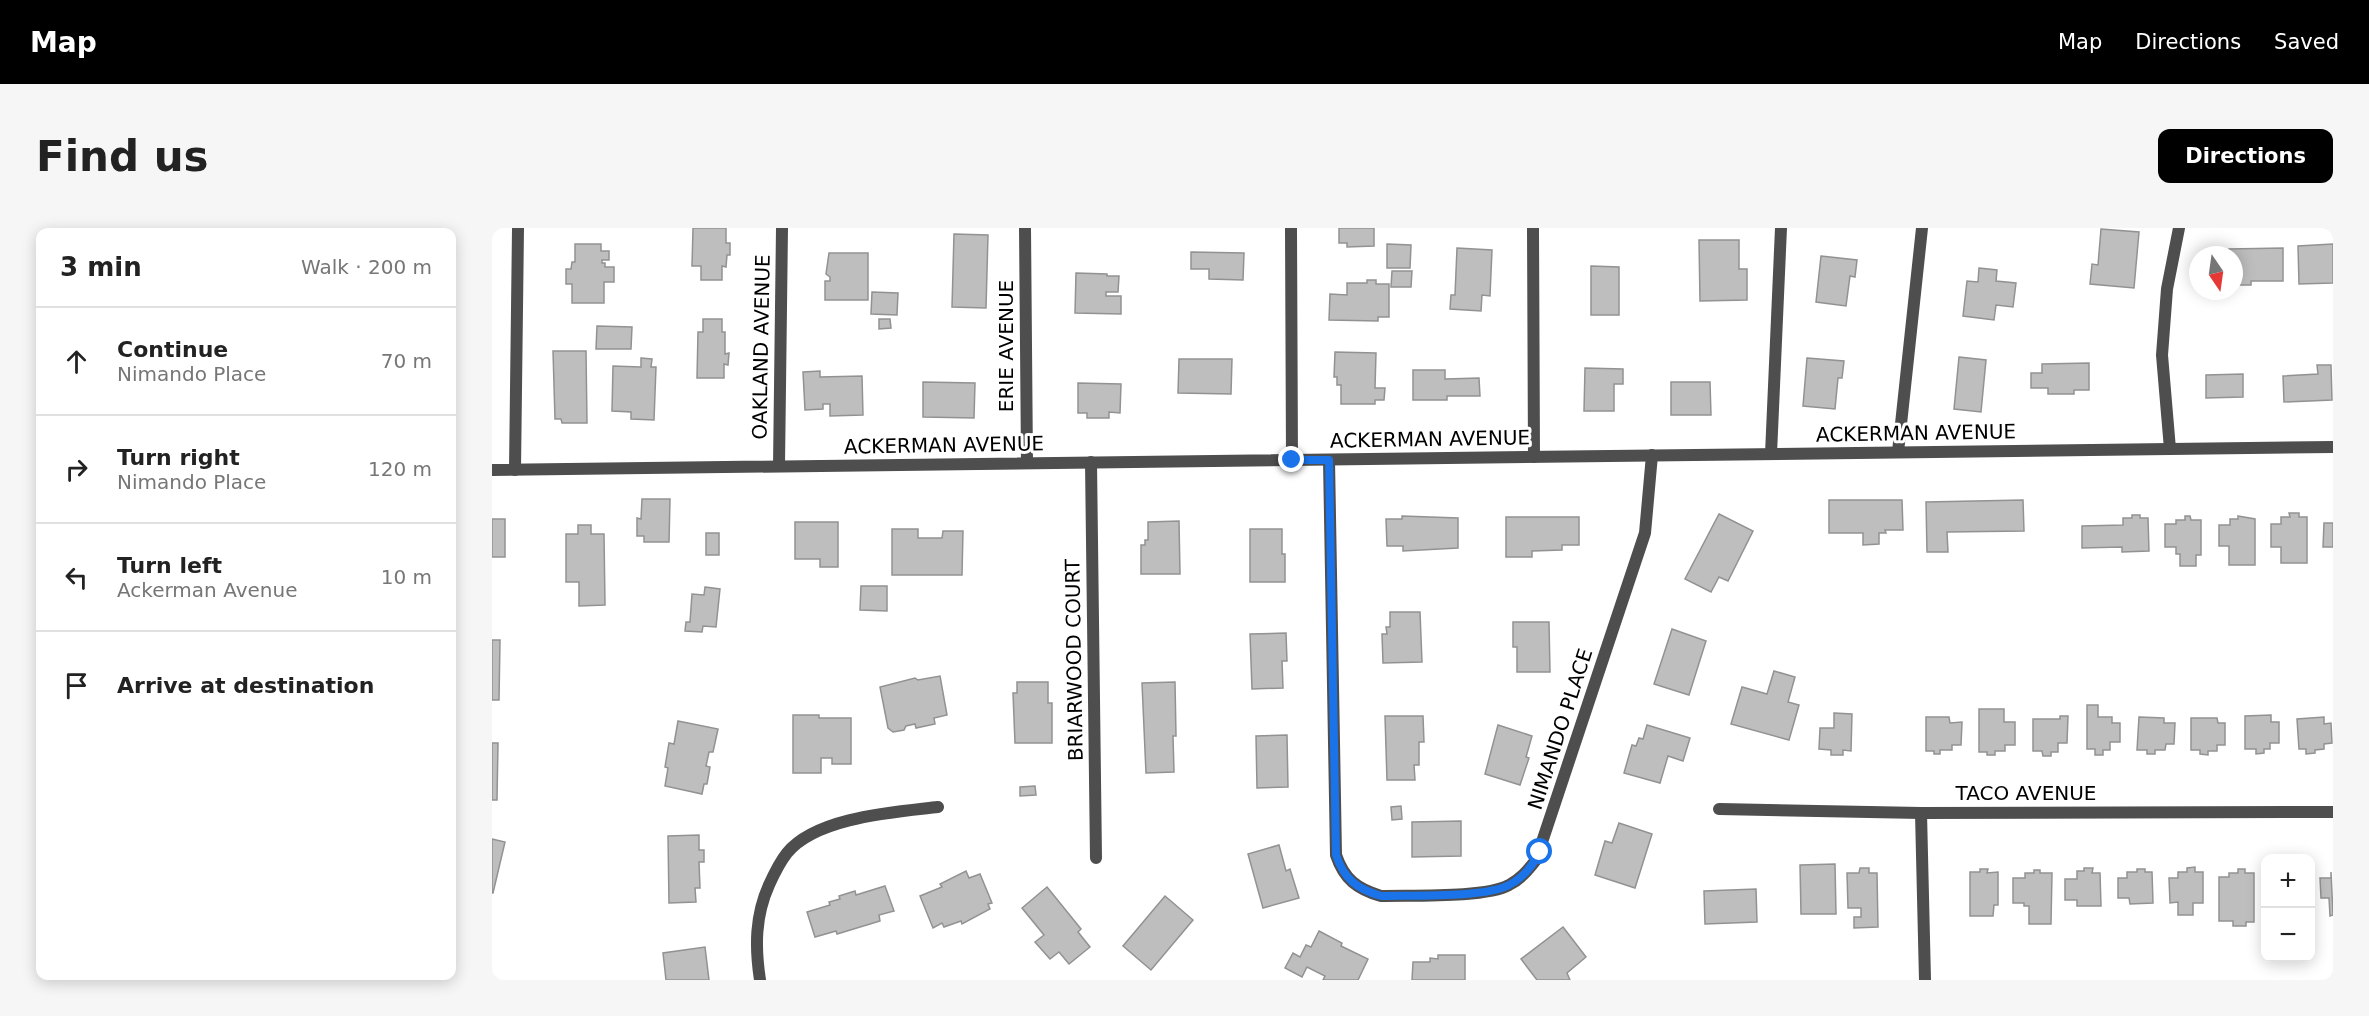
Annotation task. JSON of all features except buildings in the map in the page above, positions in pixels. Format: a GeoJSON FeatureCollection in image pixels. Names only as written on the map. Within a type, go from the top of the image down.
{"type":"FeatureCollection","features":[{"type":"Feature","properties":{"kind":"street"},"geometry":{"type":"LineString","coordinates":[[514,470],[518,228]]}},
{"type":"Feature","properties":{"kind":"street","name":"OAKLAND AVENUE"},"geometry":{"type":"LineString","coordinates":[[778,466],[782,228]]}},
{"type":"Feature","properties":{"kind":"street","name":"ERIE AVENUE"},"geometry":{"type":"LineString","coordinates":[[1025,228],[1027,463]]}},
{"type":"Feature","properties":{"kind":"street"},"geometry":{"type":"LineString","coordinates":[[1291,228],[1292,460]]}},
{"type":"Feature","properties":{"kind":"street"},"geometry":{"type":"LineString","coordinates":[[1533,228],[1534,457]]}},
{"type":"Feature","properties":{"kind":"street"},"geometry":{"type":"LineString","coordinates":[[1770,454],[1781,228]]}},
{"type":"Feature","properties":{"kind":"street"},"geometry":{"type":"LineString","coordinates":[[1898,452],[1922,228]]}},
{"type":"Feature","properties":{"kind":"street"},"geometry":{"type":"LineString","coordinates":[[2170,449],[2162,356],[2167,289],[2179,228]]}},
{"type":"Feature","properties":{"kind":"street","name":"ACKERMAN AVENUE"},"geometry":{"type":"LineString","coordinates":[[492,470],[2333,447]]}},
{"type":"Feature","properties":{"kind":"street","name":"NIMANDO PLACE"},"geometry":{"type":"LineString","coordinates":[[1329,460],[1336,855],[1341,869],[1351,883],[1364,891],[1381,896],[1490,892],[1509,886],[1524,875],[1536,860],[1645,533],[1652,455]]}},
{"type":"Feature","properties":{"kind":"street","name":"BRIARWOOD COURT"},"geometry":{"type":"LineString","coordinates":[[1091,462],[1096,858]]}},
{"type":"Feature","properties":{"kind":"street"},"geometry":{"type":"LineString","coordinates":[[760,980],[756,954],[758,923],[764,897],[778,866],[788,852],[801,840],[831,827],[866,817],[938,807]]}},
{"type":"Feature","properties":{"kind":"street","name":"TACO AVENUE"},"geometry":{"type":"LineString","coordinates":[[1719,809],[1921,813],[2333,812]]}},
{"type":"Feature","properties":{"kind":"street"},"geometry":{"type":"LineString","coordinates":[[1921,813],[1925,980]]}},
{"type":"Feature","properties":{"kind":"route"},"geometry":{"type":"LineString","coordinates":[[1292,460],[1329,460],[1336,855],[1341,869],[1351,883],[1364,891],[1381,896],[1490,892],[1509,886],[1524,875],[1540,852]]}}]}
